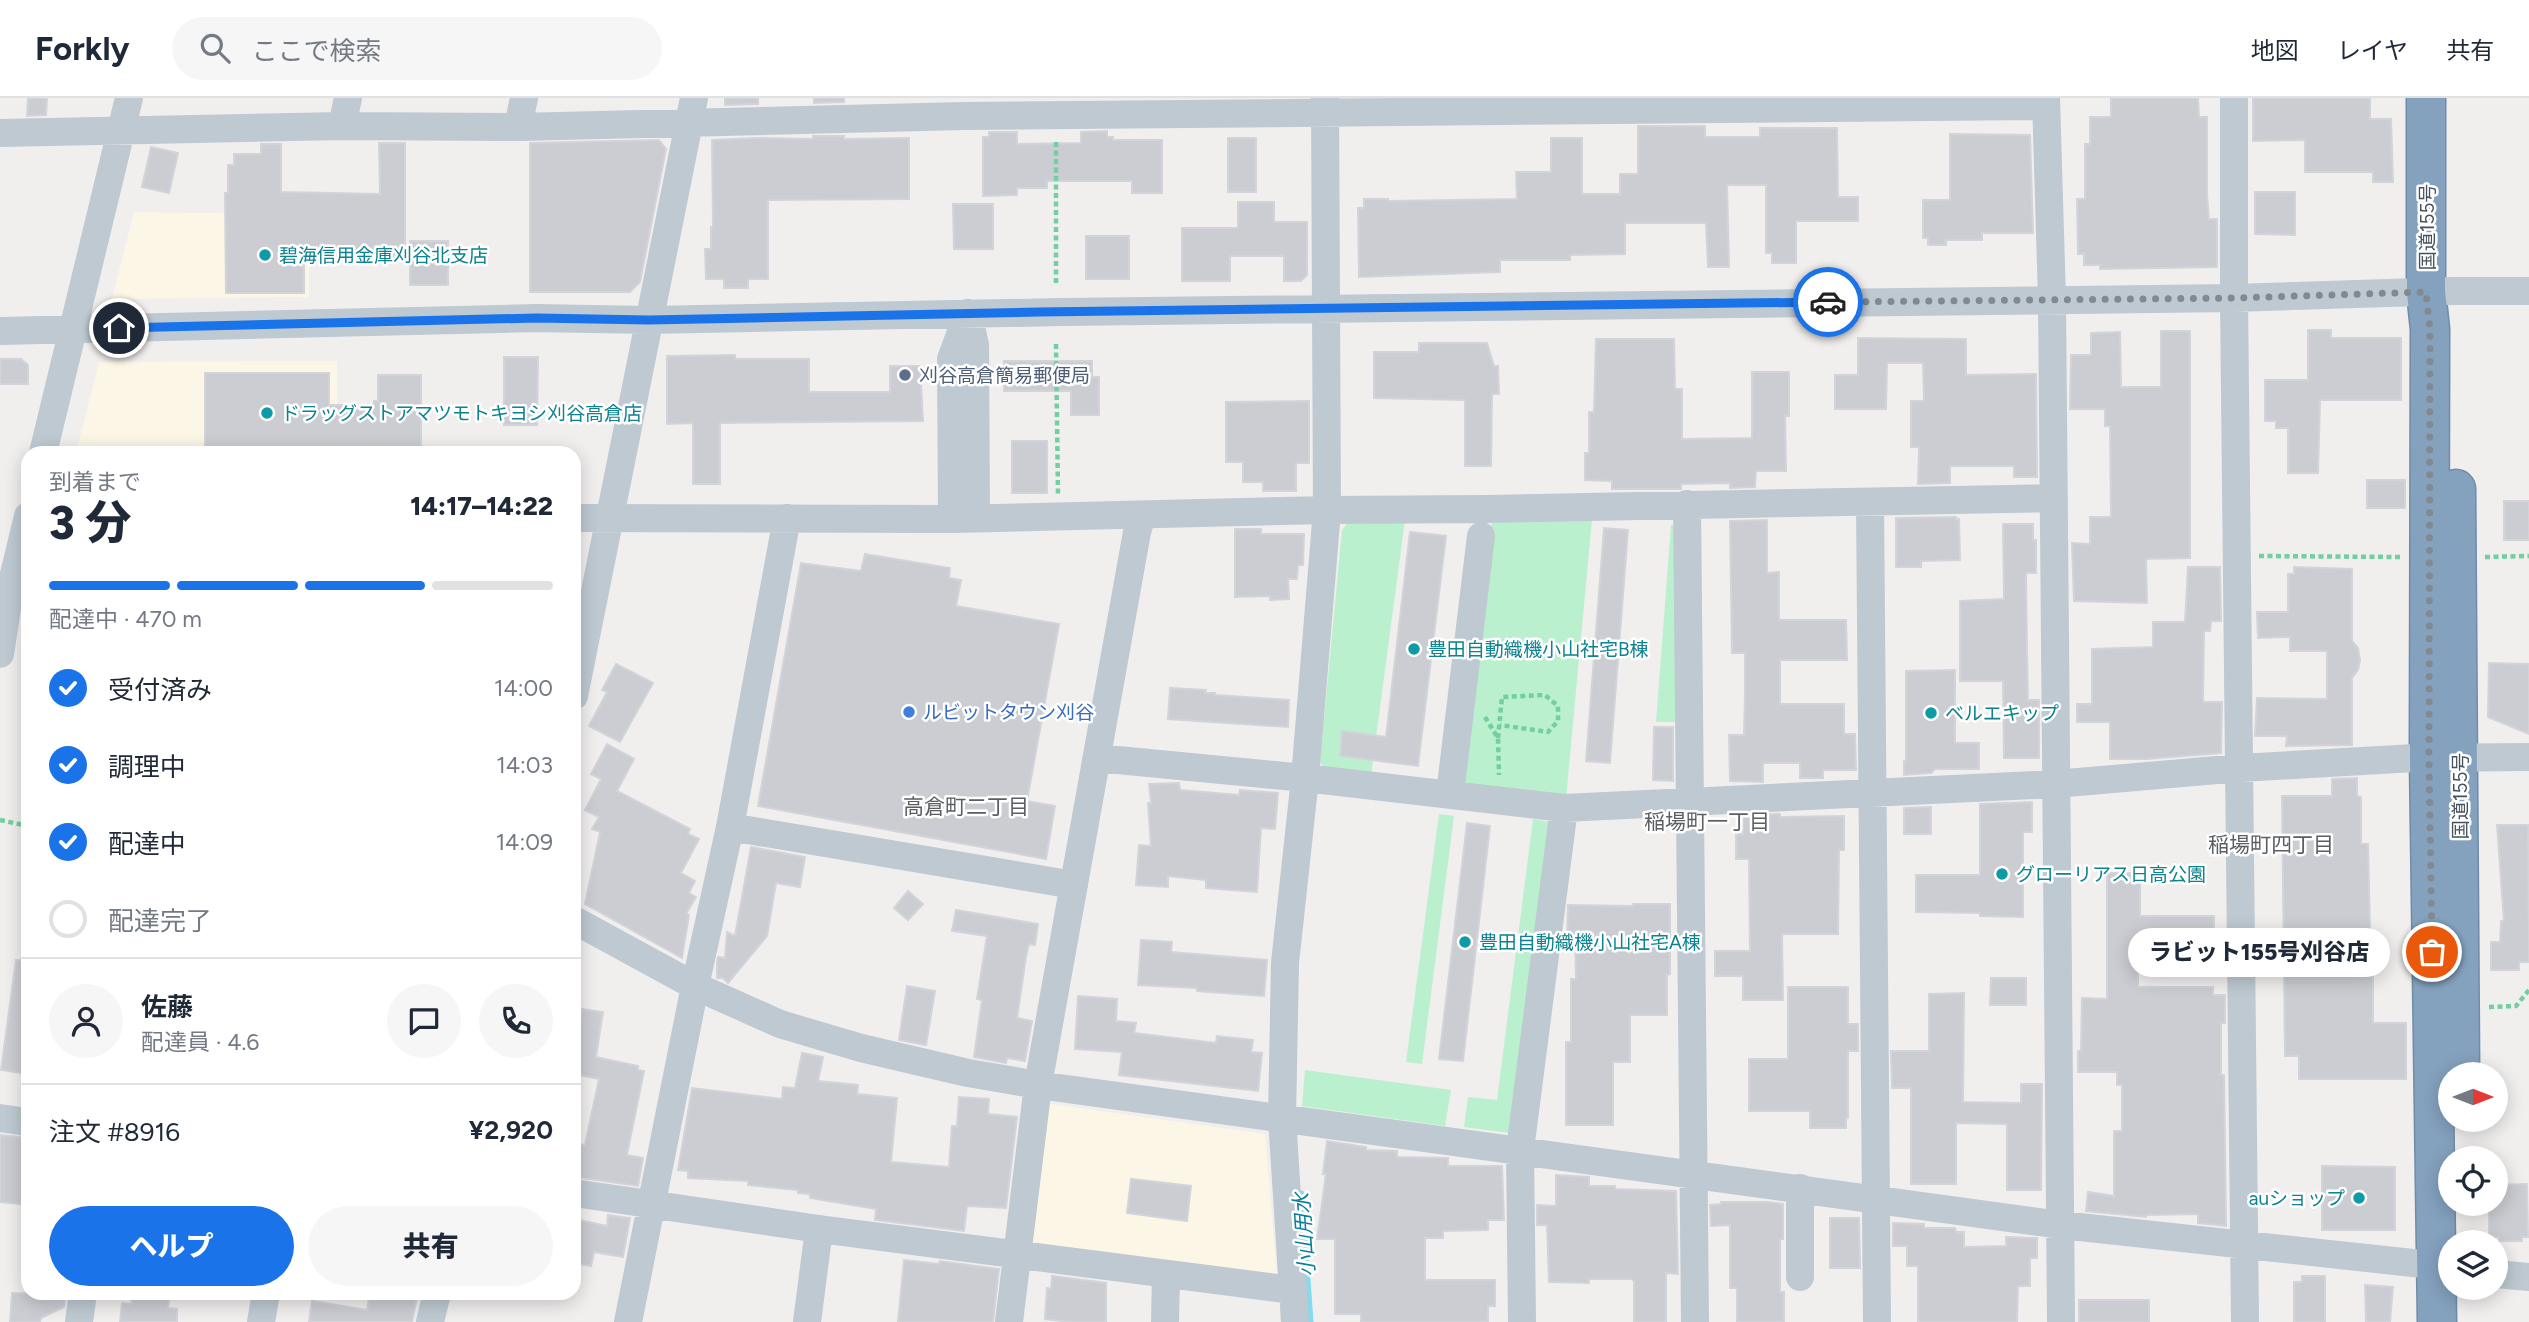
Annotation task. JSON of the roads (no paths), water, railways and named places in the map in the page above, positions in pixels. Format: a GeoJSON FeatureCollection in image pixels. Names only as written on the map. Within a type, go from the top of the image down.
{"type":"FeatureCollection","features":[{"type":"Feature","properties":{"kind":"highway","name":"国道155号"},"geometry":{"type":"LineString","coordinates":[[2426,98],[2439,292]]}},
{"type":"Feature","properties":{"kind":"highway","name":"国道155号"},"geometry":{"type":"LineString","coordinates":[[2451,98],[2439,292],[2430,329],[2444,758],[2451,1230]]}},
{"type":"Feature","properties":{"kind":"highway","name":"国道155号"},"geometry":{"type":"LineString","coordinates":[[2444,758],[2459,1062]]}},
{"type":"Feature","properties":{"kind":"highway","name":"国道155号"},"geometry":{"type":"LineString","coordinates":[[2437,1322],[2443,1300]]}},
{"type":"Feature","properties":{"kind":"highway","name":"国道155号"},"geometry":{"type":"LineString","coordinates":[[2459,1300],[2463,1322]]}},
{"type":"Feature","properties":{"kind":"street"},"geometry":{"type":"LineString","coordinates":[[45,446],[130,98]]}},
{"type":"Feature","properties":{"kind":"street"},"geometry":{"type":"LineString","coordinates":[[342,126],[348,98]]}},
{"type":"Feature","properties":{"kind":"street"},"geometry":{"type":"LineString","coordinates":[[519,127],[524,98]]}},
{"type":"Feature","properties":{"kind":"street"},"geometry":{"type":"LineString","coordinates":[[2234,98],[2245,1322]]}},
{"type":"Feature","properties":{"kind":"street"},"geometry":{"type":"LineString","coordinates":[[0,133],[342,126],[519,127],[691,110],[964,107],[1056,116],[1143,106],[2046,102],[2052,300],[2061,1322]]}},
{"type":"Feature","properties":{"kind":"street"},"geometry":{"type":"LineString","coordinates":[[1296,1322],[1282,1118],[1285,963],[1328,510],[1325,105]]}},
{"type":"Feature","properties":{"kind":"street"},"geometry":{"type":"LineString","coordinates":[[581,662],[691,110]]}},
{"type":"Feature","properties":{"kind":"street"},"geometry":{"type":"LineString","coordinates":[[0,331],[522,318],[649,320],[968,313],[2234,298],[2529,291]]}},
{"type":"Feature","properties":{"kind":"street"},"geometry":{"type":"LineString","coordinates":[[964,519],[975,345],[968,313]]}},
{"type":"Feature","properties":{"kind":"street"},"geometry":{"type":"LineString","coordinates":[[581,518],[964,519],[1328,510],[2054,499]]}},
{"type":"Feature","properties":{"kind":"street"},"geometry":{"type":"LineString","coordinates":[[1870,502],[1877,1322]]}},
{"type":"Feature","properties":{"kind":"street"},"geometry":{"type":"LineString","coordinates":[[1687,505],[1695,1322]]}},
{"type":"Feature","properties":{"kind":"street"},"geometry":{"type":"LineString","coordinates":[[1009,1322],[1038,1085],[1142,515]]}},
{"type":"Feature","properties":{"kind":"street"},"geometry":{"type":"LineString","coordinates":[[628,1322],[695,986],[730,827],[787,518]]}},
{"type":"Feature","properties":{"kind":"street"},"geometry":{"type":"LineString","coordinates":[[1450,794],[1481,536]]}},
{"type":"Feature","properties":{"kind":"street"},"geometry":{"type":"LineString","coordinates":[[0,654],[21,551]]}},
{"type":"Feature","properties":{"kind":"street"},"geometry":{"type":"LineString","coordinates":[[1097,758],[1304,778],[1564,808],[2055,784],[2240,768],[2444,758],[2529,757]]}},
{"type":"Feature","properties":{"kind":"street"},"geometry":{"type":"LineString","coordinates":[[1521,1322],[1520,1150],[1564,808]]}},
{"type":"Feature","properties":{"kind":"street"},"geometry":{"type":"LineString","coordinates":[[730,827],[1074,885]]}},
{"type":"Feature","properties":{"kind":"street"},"geometry":{"type":"LineString","coordinates":[[581,924],[695,986],[780,1024],[850,1045],[968,1073],[1038,1085],[2061,1225],[2438,1265]]}},
{"type":"Feature","properties":{"kind":"street"},"geometry":{"type":"LineString","coordinates":[[0,1118],[21,1121]]}},
{"type":"Feature","properties":{"kind":"street"},"geometry":{"type":"LineString","coordinates":[[1800,1188],[1800,1277]]}},
{"type":"Feature","properties":{"kind":"street"},"geometry":{"type":"LineString","coordinates":[[581,1195],[819,1229],[1293,1290]]}},
{"type":"Feature","properties":{"kind":"street"},"geometry":{"type":"LineString","coordinates":[[807,1322],[819,1229]]}},
{"type":"Feature","properties":{"kind":"street"},"geometry":{"type":"LineString","coordinates":[[1165,1322],[1166,1275]]}},
{"type":"Feature","properties":{"kind":"street"},"geometry":{"type":"LineString","coordinates":[[2508,1275],[2529,1278]]}},
{"type":"Feature","properties":{"kind":"street"},"geometry":{"type":"LineString","coordinates":[[79,1322],[82,1300]]}},
{"type":"Feature","properties":{"kind":"street"},"geometry":{"type":"LineString","coordinates":[[261,1322],[265,1300]]}},
{"type":"Feature","properties":{"kind":"street"},"geometry":{"type":"LineString","coordinates":[[430,1322],[435,1300]]}},
{"type":"Feature","properties":{"kind":"waterway","name":"小山用水"},"geometry":{"type":"LineString","coordinates":[[1301,1194],[1310,1322]]}},
{"type":"Feature","properties":{"kind":"place","name":"碧海信用金庫刈谷北支店"},"geometry":{"type":"Point","coordinates":[265,255]}},
{"type":"Feature","properties":{"kind":"place","name":"刈谷高倉簡易郵便局"},"geometry":{"type":"Point","coordinates":[905,375]}},
{"type":"Feature","properties":{"kind":"place","name":"ドラッグストアマツモトキヨシ刈谷高倉店"},"geometry":{"type":"Point","coordinates":[267,413]}},
{"type":"Feature","properties":{"kind":"place","name":"豊田自動織機小山社宅B棟"},"geometry":{"type":"Point","coordinates":[1414,649]}},
{"type":"Feature","properties":{"kind":"place","name":"ルビットタウン刈谷"},"geometry":{"type":"Point","coordinates":[909,712]}},
{"type":"Feature","properties":{"kind":"place","name":"ベルエキップ"},"geometry":{"type":"Point","coordinates":[1931,713]}},
{"type":"Feature","properties":{"kind":"place","name":"グローリアス日高公園"},"geometry":{"type":"Point","coordinates":[2002,874]}},
{"type":"Feature","properties":{"kind":"place","name":"豊田自動織機小山社宅A棟"},"geometry":{"type":"Point","coordinates":[1465,942]}},
{"type":"Feature","properties":{"kind":"place","name":"ラビット155号刈谷店"},"geometry":{"type":"Point","coordinates":[2432,952]}},
{"type":"Feature","properties":{"kind":"place","name":"auショップ"},"geometry":{"type":"Point","coordinates":[2359,1198]}},
{"type":"Feature","properties":{"kind":"district","name":"高倉町二丁目"},"geometry":{"type":"Point","coordinates":[966,806]}},
{"type":"Feature","properties":{"kind":"district","name":"稲場町一丁目"},"geometry":{"type":"Point","coordinates":[1707,821]}},
{"type":"Feature","properties":{"kind":"district","name":"稲場町四丁目"},"geometry":{"type":"Point","coordinates":[2271,844]}}]}
